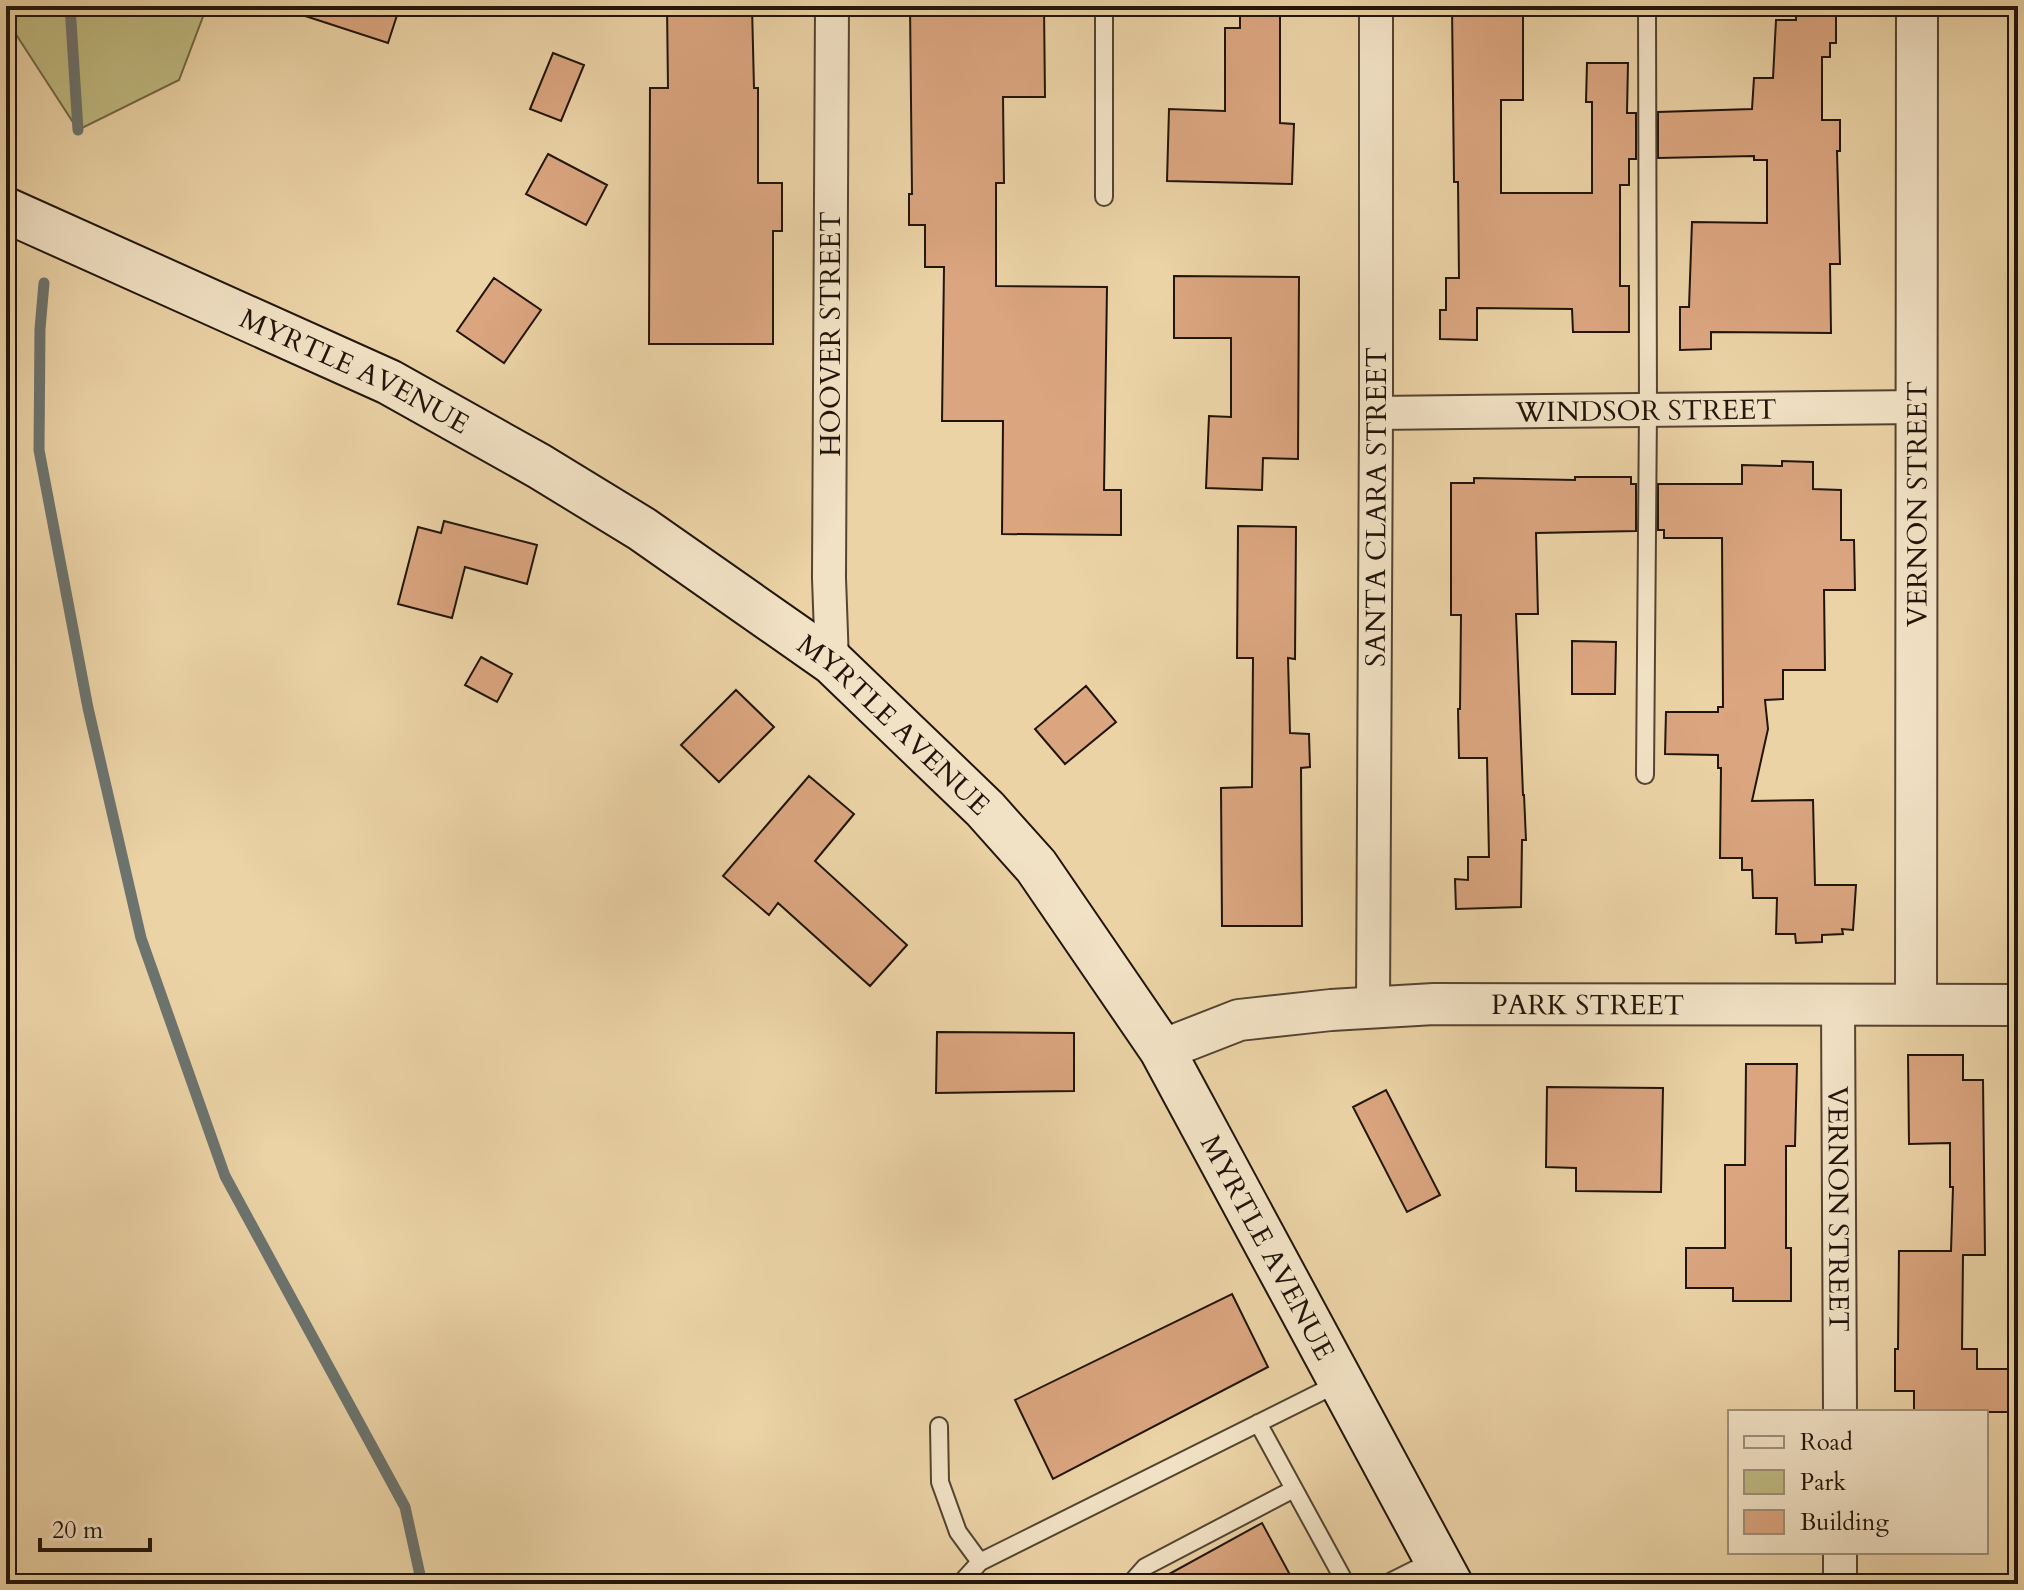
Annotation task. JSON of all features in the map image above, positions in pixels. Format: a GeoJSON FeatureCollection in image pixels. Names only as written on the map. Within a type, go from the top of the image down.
{"type":"FeatureCollection","features":[{"type":"Feature","properties":{"kind":"main road","name":"MYRTLE AVENUE"},"geometry":{"type":"LineString","coordinates":[[6,210],[389,382],[539,466],[642,529],[832,662],[985,809],[1036,866],[1162,1050],[1444,1571]]}},
{"type":"Feature","properties":{"kind":"street","name":"HOOVER STREET"},"geometry":{"type":"LineString","coordinates":[[832,6],[829,578],[832,662]]}},
{"type":"Feature","properties":{"kind":"street","name":"SANTA CLARA STREET"},"geometry":{"type":"LineString","coordinates":[[1373,1007],[1376,6]]}},
{"type":"Feature","properties":{"kind":"street","name":"VERNON STREET"},"geometry":{"type":"LineString","coordinates":[[1916,1004],[1917,6]]}},
{"type":"Feature","properties":{"kind":"street","name":"WINDSOR STREET"},"geometry":{"type":"LineString","coordinates":[[1376,413],[1918,407]]}},
{"type":"Feature","properties":{"kind":"street","name":"PARK STREET"},"geometry":{"type":"LineString","coordinates":[[1162,1050],[1239,1020],[1286,1013],[1373,1007],[1434,1004],[2018,1005]]}},
{"type":"Feature","properties":{"kind":"street","name":"VERNON STREET"},"geometry":{"type":"LineString","coordinates":[[1838,1005],[1840,1410]]}},
{"type":"Feature","properties":{"kind":"street"},"geometry":{"type":"LineString","coordinates":[[1840,1554],[1840,1584]]}},
{"type":"Feature","properties":{"kind":"lane"},"geometry":{"type":"LineString","coordinates":[[1104,6],[1104,197]]}},
{"type":"Feature","properties":{"kind":"lane"},"geometry":{"type":"LineString","coordinates":[[1645,775],[1647,6]]}},
{"type":"Feature","properties":{"kind":"lane"},"geometry":{"type":"LineString","coordinates":[[960,1584],[980,1562],[1341,1381]]}},
{"type":"Feature","properties":{"kind":"lane"},"geometry":{"type":"LineString","coordinates":[[1258,1423],[1346,1584]]}},
{"type":"Feature","properties":{"kind":"lane"},"geometry":{"type":"LineString","coordinates":[[939,1426],[940,1482],[958,1532],[980,1562]]}},
{"type":"Feature","properties":{"kind":"lane"},"geometry":{"type":"LineString","coordinates":[[1130,1584],[1145,1567],[1294,1489]]}},
{"type":"Feature","properties":{"kind":"lane"},"geometry":{"type":"LineString","coordinates":[[1386,1584],[1444,1571]]}},
{"type":"Feature","properties":{"kind":"green space"},"geometry":{"type":"Polygon","coordinates":[[[6,6],[207,6],[179,80],[78,130],[6,19],[6,6]]]}},
{"type":"Feature","properties":{"kind":"building"},"geometry":{"type":"Polygon","coordinates":[[[294,6],[400,6],[388,43],[293,12],[294,6]]]}},
{"type":"Feature","properties":{"kind":"building"},"geometry":{"type":"Polygon","coordinates":[[[667,6],[752,6],[754,88],[758,88],[758,183],[782,183],[782,231],[773,231],[773,344],[649,344],[650,88],[668,88],[667,6]]]}},
{"type":"Feature","properties":{"kind":"building"},"geometry":{"type":"Polygon","coordinates":[[[910,6],[1044,6],[1045,97],[1003,97],[1004,183],[996,183],[996,286],[1107,287],[1104,490],[1121,490],[1121,535],[1002,534],[1003,421],[942,421],[944,267],[925,267],[925,225],[909,225],[909,194],[912,194],[910,6]]]}},
{"type":"Feature","properties":{"kind":"building"},"geometry":{"type":"Polygon","coordinates":[[[1240,6],[1280,6],[1280,123],[1294,124],[1292,184],[1167,181],[1169,109],[1225,111],[1225,28],[1240,28],[1240,6]]]}},
{"type":"Feature","properties":{"kind":"building"},"geometry":{"type":"Polygon","coordinates":[[[1452,6],[1523,6],[1523,100],[1501,100],[1501,193],[1592,193],[1592,102],[1586,102],[1587,63],[1628,63],[1627,113],[1636,113],[1636,159],[1629,159],[1629,185],[1620,185],[1620,286],[1629,286],[1629,332],[1573,332],[1572,309],[1477,308],[1477,340],[1440,339],[1440,310],[1446,310],[1446,278],[1459,278],[1458,182],[1454,182],[1452,6]]]}},
{"type":"Feature","properties":{"kind":"building"},"geometry":{"type":"Polygon","coordinates":[[[1796,6],[1836,6],[1836,43],[1830,43],[1830,57],[1822,57],[1822,120],[1840,120],[1840,151],[1837,151],[1840,264],[1830,264],[1831,333],[1711,332],[1711,349],[1680,350],[1680,307],[1689,307],[1692,222],[1767,223],[1767,160],[1754,160],[1754,156],[1658,158],[1658,112],[1752,109],[1754,78],[1773,78],[1776,20],[1796,20],[1796,6]]]}},
{"type":"Feature","properties":{"kind":"building"},"geometry":{"type":"Polygon","coordinates":[[[553,53],[584,65],[561,121],[530,109],[553,53]]]}},
{"type":"Feature","properties":{"kind":"building"},"geometry":{"type":"Polygon","coordinates":[[[548,154],[607,185],[586,225],[526,194],[548,154]]]}},
{"type":"Feature","properties":{"kind":"building"},"geometry":{"type":"Polygon","coordinates":[[[1174,276],[1299,277],[1298,459],[1263,458],[1262,490],[1206,488],[1209,416],[1231,417],[1231,338],[1174,338],[1174,276]]]}},
{"type":"Feature","properties":{"kind":"building"},"geometry":{"type":"Polygon","coordinates":[[[494,278],[541,310],[504,363],[457,331],[494,278]]]}},
{"type":"Feature","properties":{"kind":"building"},"geometry":{"type":"Polygon","coordinates":[[[1782,461],[1813,462],[1813,489],[1841,490],[1841,540],[1854,540],[1855,590],[1824,590],[1825,670],[1783,670],[1783,699],[1765,700],[1768,729],[1752,801],[1813,800],[1815,885],[1856,885],[1853,930],[1842,929],[1843,934],[1822,935],[1822,942],[1796,943],[1795,934],[1776,934],[1777,898],[1753,898],[1752,870],[1742,870],[1742,858],[1720,858],[1721,768],[1718,768],[1718,755],[1665,754],[1666,712],[1718,712],[1718,707],[1723,707],[1722,538],[1664,538],[1664,530],[1658,530],[1658,484],[1742,484],[1742,465],[1782,466],[1782,461]]]}},
{"type":"Feature","properties":{"kind":"building"},"geometry":{"type":"Polygon","coordinates":[[[1575,477],[1631,477],[1631,484],[1636,484],[1636,531],[1536,533],[1538,614],[1516,614],[1526,840],[1522,840],[1521,907],[1456,909],[1455,879],[1468,880],[1468,857],[1489,857],[1487,758],[1459,758],[1461,615],[1451,615],[1451,483],[1474,483],[1474,478],[1575,480],[1575,477]]]}},
{"type":"Feature","properties":{"kind":"building"},"geometry":{"type":"Polygon","coordinates":[[[444,521],[537,545],[527,584],[465,567],[452,618],[398,604],[418,527],[441,533],[444,521]]]}},
{"type":"Feature","properties":{"kind":"building"},"geometry":{"type":"Polygon","coordinates":[[[1238,526],[1296,527],[1295,659],[1288,658],[1290,733],[1309,734],[1310,767],[1301,768],[1302,926],[1222,926],[1221,788],[1252,787],[1253,658],[1237,658],[1238,526]]]}},
{"type":"Feature","properties":{"kind":"building"},"geometry":{"type":"Polygon","coordinates":[[[1572,641],[1616,642],[1615,694],[1572,694],[1572,641]]]}},
{"type":"Feature","properties":{"kind":"building"},"geometry":{"type":"Polygon","coordinates":[[[481,657],[512,674],[497,702],[465,685],[481,657]]]}},
{"type":"Feature","properties":{"kind":"building"},"geometry":{"type":"Polygon","coordinates":[[[1086,686],[1116,722],[1065,764],[1035,729],[1086,686]]]}},
{"type":"Feature","properties":{"kind":"building"},"geometry":{"type":"Polygon","coordinates":[[[736,690],[774,727],[719,782],[681,745],[736,690]]]}},
{"type":"Feature","properties":{"kind":"building"},"geometry":{"type":"Polygon","coordinates":[[[809,776],[854,814],[815,861],[907,945],[870,986],[778,903],[769,915],[723,876],[809,776]]]}},
{"type":"Feature","properties":{"kind":"building"},"geometry":{"type":"Polygon","coordinates":[[[937,1032],[1074,1033],[1074,1091],[936,1093],[937,1032]]]}},
{"type":"Feature","properties":{"kind":"building"},"geometry":{"type":"Polygon","coordinates":[[[1908,1055],[1963,1055],[1963,1080],[1983,1080],[1985,1255],[1963,1255],[1962,1349],[1977,1349],[1977,1369],[2018,1369],[2018,1412],[1914,1410],[1914,1391],[1895,1391],[1899,1251],[1951,1251],[1953,1187],[1950,1187],[1950,1143],[1909,1144],[1908,1055]]]}},
{"type":"Feature","properties":{"kind":"building"},"geometry":{"type":"Polygon","coordinates":[[[1746,1064],[1797,1064],[1795,1146],[1786,1146],[1786,1248],[1791,1248],[1791,1301],[1733,1301],[1733,1288],[1686,1288],[1686,1248],[1725,1248],[1725,1165],[1745,1165],[1746,1064]]]}},
{"type":"Feature","properties":{"kind":"building"},"geometry":{"type":"Polygon","coordinates":[[[1547,1087],[1663,1088],[1661,1192],[1576,1191],[1576,1168],[1546,1167],[1547,1087]]]}},
{"type":"Feature","properties":{"kind":"building"},"geometry":{"type":"Polygon","coordinates":[[[1386,1090],[1440,1195],[1407,1212],[1353,1107],[1386,1090]]]}},
{"type":"Feature","properties":{"kind":"building"},"geometry":{"type":"Polygon","coordinates":[[[1232,1294],[1268,1367],[1053,1479],[1015,1400],[1232,1294]]]}},
{"type":"Feature","properties":{"kind":"building"},"geometry":{"type":"Polygon","coordinates":[[[1262,1523],[1295,1584],[1151,1584],[1262,1523]]]}},
{"type":"Feature","properties":{"kind":"waterway"},"geometry":{"type":"LineString","coordinates":[[70,6],[78,130]]}},
{"type":"Feature","properties":{"kind":"waterway"},"geometry":{"type":"LineString","coordinates":[[44,283],[40,329],[39,450],[88,708],[141,938],[225,1176],[405,1507],[422,1584]]}}]}
